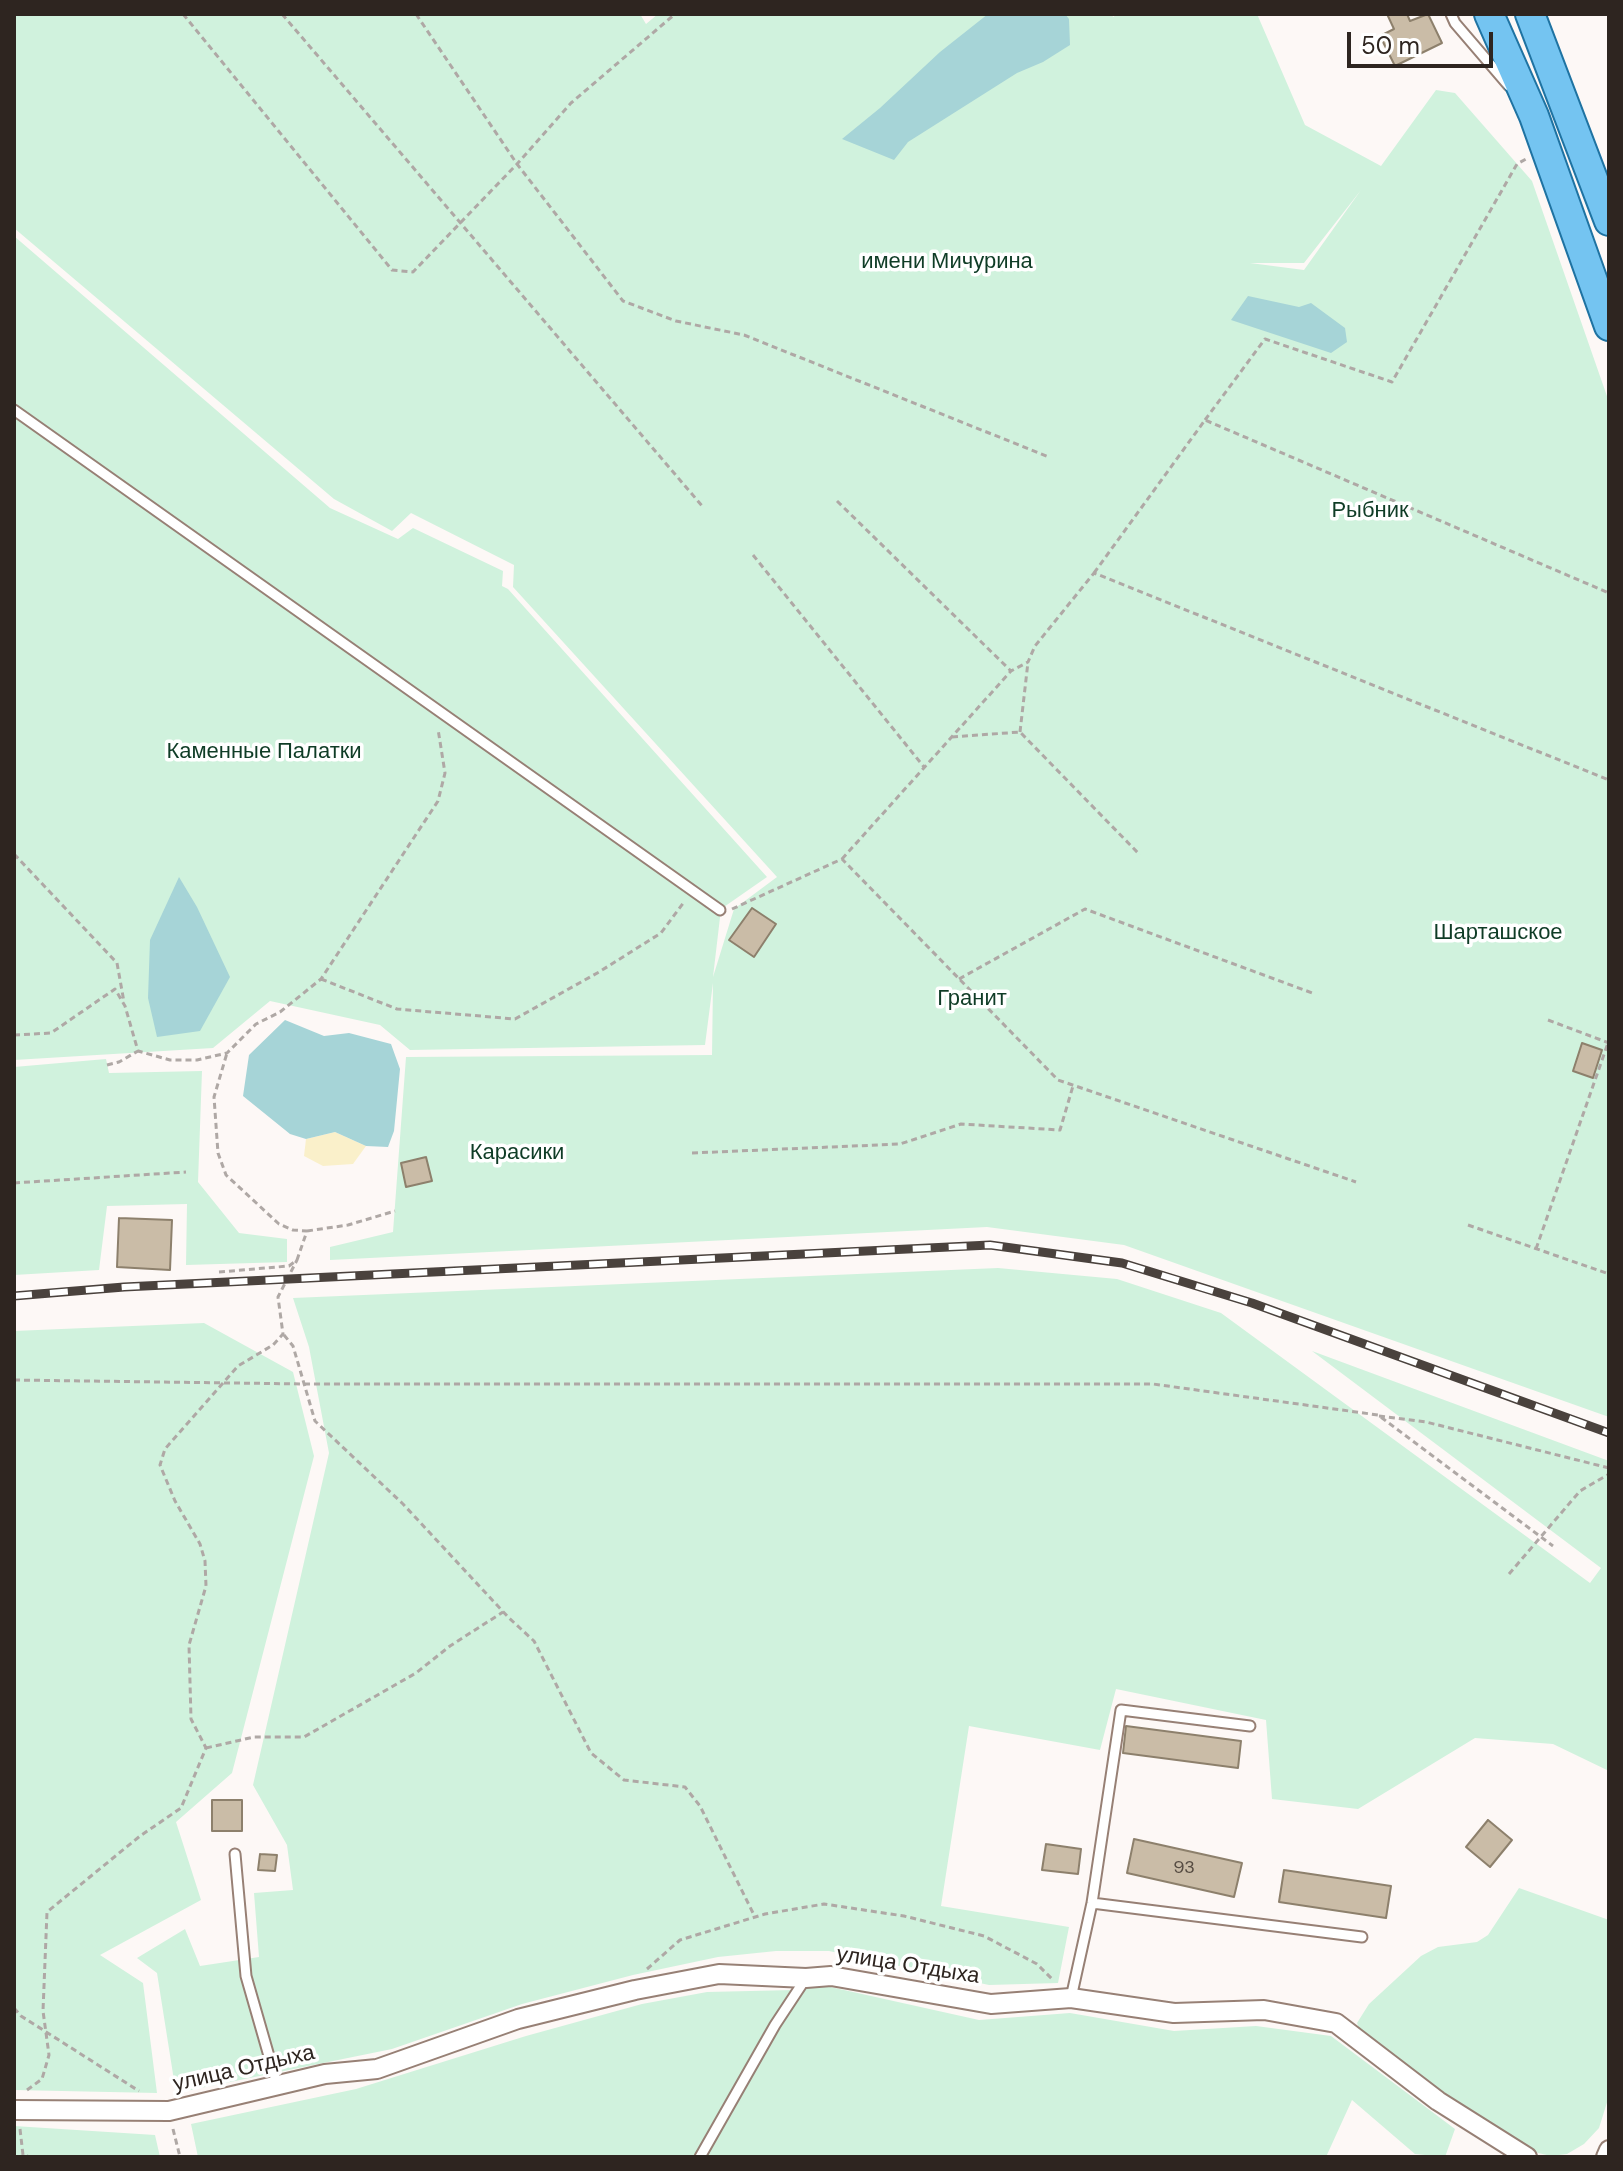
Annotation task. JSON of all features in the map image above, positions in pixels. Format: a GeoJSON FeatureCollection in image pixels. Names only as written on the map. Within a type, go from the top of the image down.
{"type":"FeatureCollection","features":[{"type":"Feature","properties":{"kind":"main road"},"geometry":{"type":"LineString","coordinates":[[1489,14],[1547,149],[1607,318]]}},
{"type":"Feature","properties":{"kind":"main road"},"geometry":{"type":"LineString","coordinates":[[1530,14],[1609,221]]}},
{"type":"Feature","properties":{"kind":"street","name":"улица Отдыха"},"geometry":{"type":"LineString","coordinates":[[17,2110],[169,2111],[325,2074],[377,2069],[518,2019],[617,1994],[719,1974],[806,1978],[831,1976],[991,2004],[1071,1998],[1174,2013],[1264,2010],[1336,2023],[1438,2101],[1527,2157]]}},
{"type":"Feature","properties":{"kind":"street"},"geometry":{"type":"LineString","coordinates":[[1606,2157],[1609,2150]]}},
{"type":"Feature","properties":{"kind":"lane"},"geometry":{"type":"LineString","coordinates":[[1451,14],[1455,23],[1534,116]]}},
{"type":"Feature","properties":{"kind":"lane"},"geometry":{"type":"LineString","coordinates":[[14,410],[720,910]]}},
{"type":"Feature","properties":{"kind":"lane"},"geometry":{"type":"LineString","coordinates":[[1071,1998],[1092,1903],[1121,1710],[1250,1726]]}},
{"type":"Feature","properties":{"kind":"lane"},"geometry":{"type":"LineString","coordinates":[[235,1854],[246,1976],[277,2084]]}},
{"type":"Feature","properties":{"kind":"lane"},"geometry":{"type":"LineString","coordinates":[[1092,1903],[1362,1937]]}},
{"type":"Feature","properties":{"kind":"lane"},"geometry":{"type":"LineString","coordinates":[[700,2157],[775,2025],[806,1978]]}},
{"type":"Feature","properties":{"kind":"path"},"geometry":{"type":"LineString","coordinates":[[183,14],[392,270],[413,272],[571,103],[675,14]]}},
{"type":"Feature","properties":{"kind":"path"},"geometry":{"type":"LineString","coordinates":[[282,14],[703,507]]}},
{"type":"Feature","properties":{"kind":"path"},"geometry":{"type":"LineString","coordinates":[[416,14],[517,164],[623,301],[676,321],[744,335],[1049,457]]}},
{"type":"Feature","properties":{"kind":"path"},"geometry":{"type":"LineString","coordinates":[[1020,732],[1028,662],[1035,646],[1094,573],[1265,339],[1392,382],[1517,164],[1547,149]]}},
{"type":"Feature","properties":{"kind":"path"},"geometry":{"type":"LineString","coordinates":[[1205,420],[1609,593]]}},
{"type":"Feature","properties":{"kind":"path"},"geometry":{"type":"LineString","coordinates":[[837,501],[1011,671]]}},
{"type":"Feature","properties":{"kind":"path"},"geometry":{"type":"LineString","coordinates":[[753,555],[924,767]]}},
{"type":"Feature","properties":{"kind":"path"},"geometry":{"type":"LineString","coordinates":[[1094,573],[1609,780]]}},
{"type":"Feature","properties":{"kind":"path"},"geometry":{"type":"LineString","coordinates":[[720,910],[734,909],[842,859],[1011,671],[1028,662]]}},
{"type":"Feature","properties":{"kind":"path"},"geometry":{"type":"LineString","coordinates":[[395,1211],[348,1225],[307,1231],[293,1230],[279,1224],[226,1175],[218,1153],[214,1097],[227,1053],[256,1024],[280,1012],[321,979],[438,801],[445,773],[434,708]]}},
{"type":"Feature","properties":{"kind":"path"},"geometry":{"type":"LineString","coordinates":[[952,737],[1020,732],[1140,855]]}},
{"type":"Feature","properties":{"kind":"path"},"geometry":{"type":"LineString","coordinates":[[14,854],[117,963],[138,1051]]}},
{"type":"Feature","properties":{"kind":"path"},"geometry":{"type":"LineString","coordinates":[[842,859],[1058,1080],[1356,1182]]}},
{"type":"Feature","properties":{"kind":"path"},"geometry":{"type":"LineString","coordinates":[[321,979],[397,1009],[515,1019],[661,933],[692,890]]}},
{"type":"Feature","properties":{"kind":"path"},"geometry":{"type":"LineString","coordinates":[[959,979],[1085,909],[1315,994]]}},
{"type":"Feature","properties":{"kind":"path"},"geometry":{"type":"LineString","coordinates":[[14,1035],[51,1033],[115,989],[125,1006]]}},
{"type":"Feature","properties":{"kind":"path"},"geometry":{"type":"LineString","coordinates":[[1536,1249],[1609,1043],[1548,1020]]}},
{"type":"Feature","properties":{"kind":"path"},"geometry":{"type":"LineString","coordinates":[[107,1065],[138,1051],[170,1060],[197,1060],[227,1053]]}},
{"type":"Feature","properties":{"kind":"path"},"geometry":{"type":"LineString","coordinates":[[692,1153],[900,1144],[961,1124],[1060,1130],[1073,1086]]}},
{"type":"Feature","properties":{"kind":"path"},"geometry":{"type":"LineString","coordinates":[[14,1183],[186,1172]]}},
{"type":"Feature","properties":{"kind":"path"},"geometry":{"type":"LineString","coordinates":[[1468,1225],[1609,1274]]}},
{"type":"Feature","properties":{"kind":"path"},"geometry":{"type":"LineString","coordinates":[[307,1231],[297,1260],[278,1297],[283,1334],[293,1346],[315,1421],[403,1504],[534,1641],[591,1753],[624,1780],[685,1787],[700,1806],[755,1917]]}},
{"type":"Feature","properties":{"kind":"path"},"geometry":{"type":"LineString","coordinates":[[219,1272],[289,1266],[297,1260]]}},
{"type":"Feature","properties":{"kind":"path"},"geometry":{"type":"LineString","coordinates":[[30,2157],[21,2156],[17,2110],[19,2095],[42,2079],[49,2055],[43,2011],[47,1912],[140,1836],[181,1808],[206,1748],[191,1719],[189,1645],[206,1586],[205,1561],[200,1544],[175,1501],[160,1465],[165,1449],[238,1366],[273,1345],[283,1334]]}},
{"type":"Feature","properties":{"kind":"path"},"geometry":{"type":"LineString","coordinates":[[14,1380],[306,1384],[1153,1384],[1426,1422],[1609,1468]]}},
{"type":"Feature","properties":{"kind":"path"},"geometry":{"type":"LineString","coordinates":[[1378,1415],[1553,1546]]}},
{"type":"Feature","properties":{"kind":"path"},"geometry":{"type":"LineString","coordinates":[[1509,1574],[1580,1491],[1609,1474]]}},
{"type":"Feature","properties":{"kind":"path"},"geometry":{"type":"LineString","coordinates":[[206,1748],[254,1737],[304,1737],[416,1673],[450,1646],[503,1612]]}},
{"type":"Feature","properties":{"kind":"path"},"geometry":{"type":"LineString","coordinates":[[617,1994],[680,1940],[755,1917],[824,1904],[904,1916],[984,1936],[1037,1964],[1071,1998]]}},
{"type":"Feature","properties":{"kind":"path"},"geometry":{"type":"LineString","coordinates":[[14,2008],[21,2016],[169,2111],[180,2157]]}},
{"type":"Feature","properties":{"kind":"green space"},"geometry":{"type":"Polygon","coordinates":[[[14,14],[640,14],[646,24],[658,14],[1112,14],[1113,17],[1118,14],[1257,14],[1305,125],[1381,166],[1436,90],[1455,93],[1532,181],[1609,402],[1609,1417],[1124,1245],[987,1227],[330,1260],[330,1247],[393,1232],[406,1057],[712,1055],[713,983],[705,1045],[410,1050],[380,1025],[270,1001],[213,1048],[14,1060],[14,236],[330,508],[398,539],[413,528],[503,571],[502,586],[508,589],[767,877],[721,909],[713,977],[734,909],[777,877],[513,587],[514,565],[411,513],[392,531],[334,499],[14,228],[14,14]],[[1361,190],[1304,263],[1250,263],[1304,270],[1361,190]]]}},
{"type":"Feature","properties":{"kind":"green space"},"geometry":{"type":"Polygon","coordinates":[[[106,1059],[109,1073],[202,1071],[198,1182],[239,1233],[287,1239],[287,1262],[186,1265],[187,1204],[107,1206],[99,1270],[14,1275],[14,1067],[106,1059]]]}},
{"type":"Feature","properties":{"kind":"green space"},"geometry":{"type":"Polygon","coordinates":[[[998,1268],[1117,1279],[1221,1313],[1590,1583],[1601,1568],[1312,1351],[1609,1461],[1609,1771],[1553,1744],[1475,1738],[1358,1809],[1272,1799],[1266,1720],[1116,1689],[1100,1750],[969,1726],[941,1906],[1069,1927],[1058,1983],[989,1985],[829,1951],[776,1951],[718,1957],[522,2004],[392,2049],[176,2093],[157,1973],[137,1958],[185,1929],[200,1966],[259,1957],[254,1893],[293,1890],[287,1845],[253,1785],[329,1453],[309,1347],[293,1298],[998,1268]]]}},
{"type":"Feature","properties":{"kind":"green space"},"geometry":{"type":"Polygon","coordinates":[[[204,1323],[293,1372],[314,1456],[232,1773],[176,1822],[201,1900],[100,1955],[143,1983],[157,2093],[14,2090],[14,1331],[204,1323]]]}},
{"type":"Feature","properties":{"kind":"green space"},"geometry":{"type":"Polygon","coordinates":[[[1519,1888],[1609,1920],[1609,2096],[1599,2128],[1584,2144],[1567,2154],[1551,2156],[1534,2152],[1380,2052],[1361,2033],[1357,2023],[1369,2004],[1421,1956],[1438,1947],[1477,1942],[1488,1935],[1519,1888]]]}},
{"type":"Feature","properties":{"kind":"green space"},"geometry":{"type":"Polygon","coordinates":[[[826,1986],[979,2020],[1070,2013],[1174,2031],[1256,2026],[1331,2036],[1455,2129],[1445,2157],[1415,2154],[1352,2100],[1326,2157],[198,2157],[191,2124],[356,2089],[642,2004],[707,1992],[826,1986]]]}},
{"type":"Feature","properties":{"kind":"green space"},"geometry":{"type":"Polygon","coordinates":[[[14,2126],[155,2135],[160,2157],[14,2157],[14,2126]]]}},
{"type":"Feature","properties":{"kind":"sand"},"geometry":{"type":"Polygon","coordinates":[[[335,1132],[366,1146],[353,1164],[323,1166],[304,1156],[306,1139],[335,1132]]]}},
{"type":"Feature","properties":{"kind":"water"},"geometry":{"type":"Polygon","coordinates":[[[988,14],[1065,14],[1069,19],[1070,45],[1043,62],[1017,73],[908,142],[894,160],[842,139],[940,52],[988,14]]]}},
{"type":"Feature","properties":{"kind":"water"},"geometry":{"type":"Polygon","coordinates":[[[1248,296],[1299,307],[1311,303],[1345,328],[1347,342],[1331,353],[1231,320],[1248,296]]]}},
{"type":"Feature","properties":{"kind":"water"},"geometry":{"type":"Polygon","coordinates":[[[179,877],[197,907],[230,977],[200,1031],[157,1037],[148,998],[150,940],[179,877]]]}},
{"type":"Feature","properties":{"kind":"water"},"geometry":{"type":"Polygon","coordinates":[[[285,1020],[324,1036],[349,1033],[391,1044],[400,1069],[394,1131],[388,1147],[366,1146],[335,1132],[306,1139],[290,1134],[243,1096],[249,1055],[285,1020]]]}},
{"type":"Feature","properties":{"kind":"building"},"geometry":{"type":"Polygon","coordinates":[[[1387,14],[1407,14],[1410,21],[1428,14],[1442,43],[1395,66],[1380,36],[1394,29],[1387,14]]]}},
{"type":"Feature","properties":{"kind":"building"},"geometry":{"type":"Polygon","coordinates":[[[752,908],[776,924],[754,957],[729,940],[752,908]]]}},
{"type":"Feature","properties":{"kind":"building"},"geometry":{"type":"Polygon","coordinates":[[[1582,1043],[1602,1050],[1593,1078],[1573,1071],[1582,1043]]]}},
{"type":"Feature","properties":{"kind":"building"},"geometry":{"type":"Polygon","coordinates":[[[426,1157],[432,1181],[406,1187],[401,1163],[426,1157]]]}},
{"type":"Feature","properties":{"kind":"building"},"geometry":{"type":"Polygon","coordinates":[[[119,1218],[172,1220],[170,1270],[117,1267],[119,1218]]]}},
{"type":"Feature","properties":{"kind":"building"},"geometry":{"type":"Polygon","coordinates":[[[1126,1726],[1241,1741],[1238,1768],[1123,1753],[1126,1726]]]}},
{"type":"Feature","properties":{"kind":"building"},"geometry":{"type":"Polygon","coordinates":[[[212,1800],[242,1800],[242,1831],[212,1831],[212,1800]]]}},
{"type":"Feature","properties":{"kind":"building"},"geometry":{"type":"Polygon","coordinates":[[[1488,1820],[1512,1840],[1490,1867],[1466,1847],[1488,1820]]]}},
{"type":"Feature","properties":{"kind":"building"},"geometry":{"type":"Polygon","coordinates":[[[1134,1839],[1242,1863],[1234,1897],[1127,1873],[1134,1839]]]}},
{"type":"Feature","properties":{"kind":"building"},"geometry":{"type":"Polygon","coordinates":[[[1046,1844],[1081,1849],[1078,1874],[1042,1870],[1046,1844]]]}},
{"type":"Feature","properties":{"kind":"building"},"geometry":{"type":"Polygon","coordinates":[[[260,1854],[277,1855],[275,1871],[258,1870],[260,1854]]]}},
{"type":"Feature","properties":{"kind":"building"},"geometry":{"type":"Polygon","coordinates":[[[1284,1870],[1391,1886],[1386,1918],[1279,1902],[1284,1870]]]}},
{"type":"Feature","properties":{"kind":"railway"},"geometry":{"type":"LineString","coordinates":[[14,1296],[124,1287],[990,1245],[1122,1263],[1252,1303],[1609,1433]]}},
{"type":"Feature","properties":{"kind":"park label","name":"имени Мичурина"},"geometry":{"type":"Point","coordinates":[947,262]}},
{"type":"Feature","properties":{"kind":"park label","name":"Рыбник"},"geometry":{"type":"Point","coordinates":[1370,511]}},
{"type":"Feature","properties":{"kind":"park label","name":"Каменные Палатки"},"geometry":{"type":"Point","coordinates":[264,752]}},
{"type":"Feature","properties":{"kind":"park label","name":"Шарташское"},"geometry":{"type":"Point","coordinates":[1498,933]}},
{"type":"Feature","properties":{"kind":"park label","name":"Гранит"},"geometry":{"type":"Point","coordinates":[972,999]}},
{"type":"Feature","properties":{"kind":"park label","name":"Карасики"},"geometry":{"type":"Point","coordinates":[517,1153]}}]}
